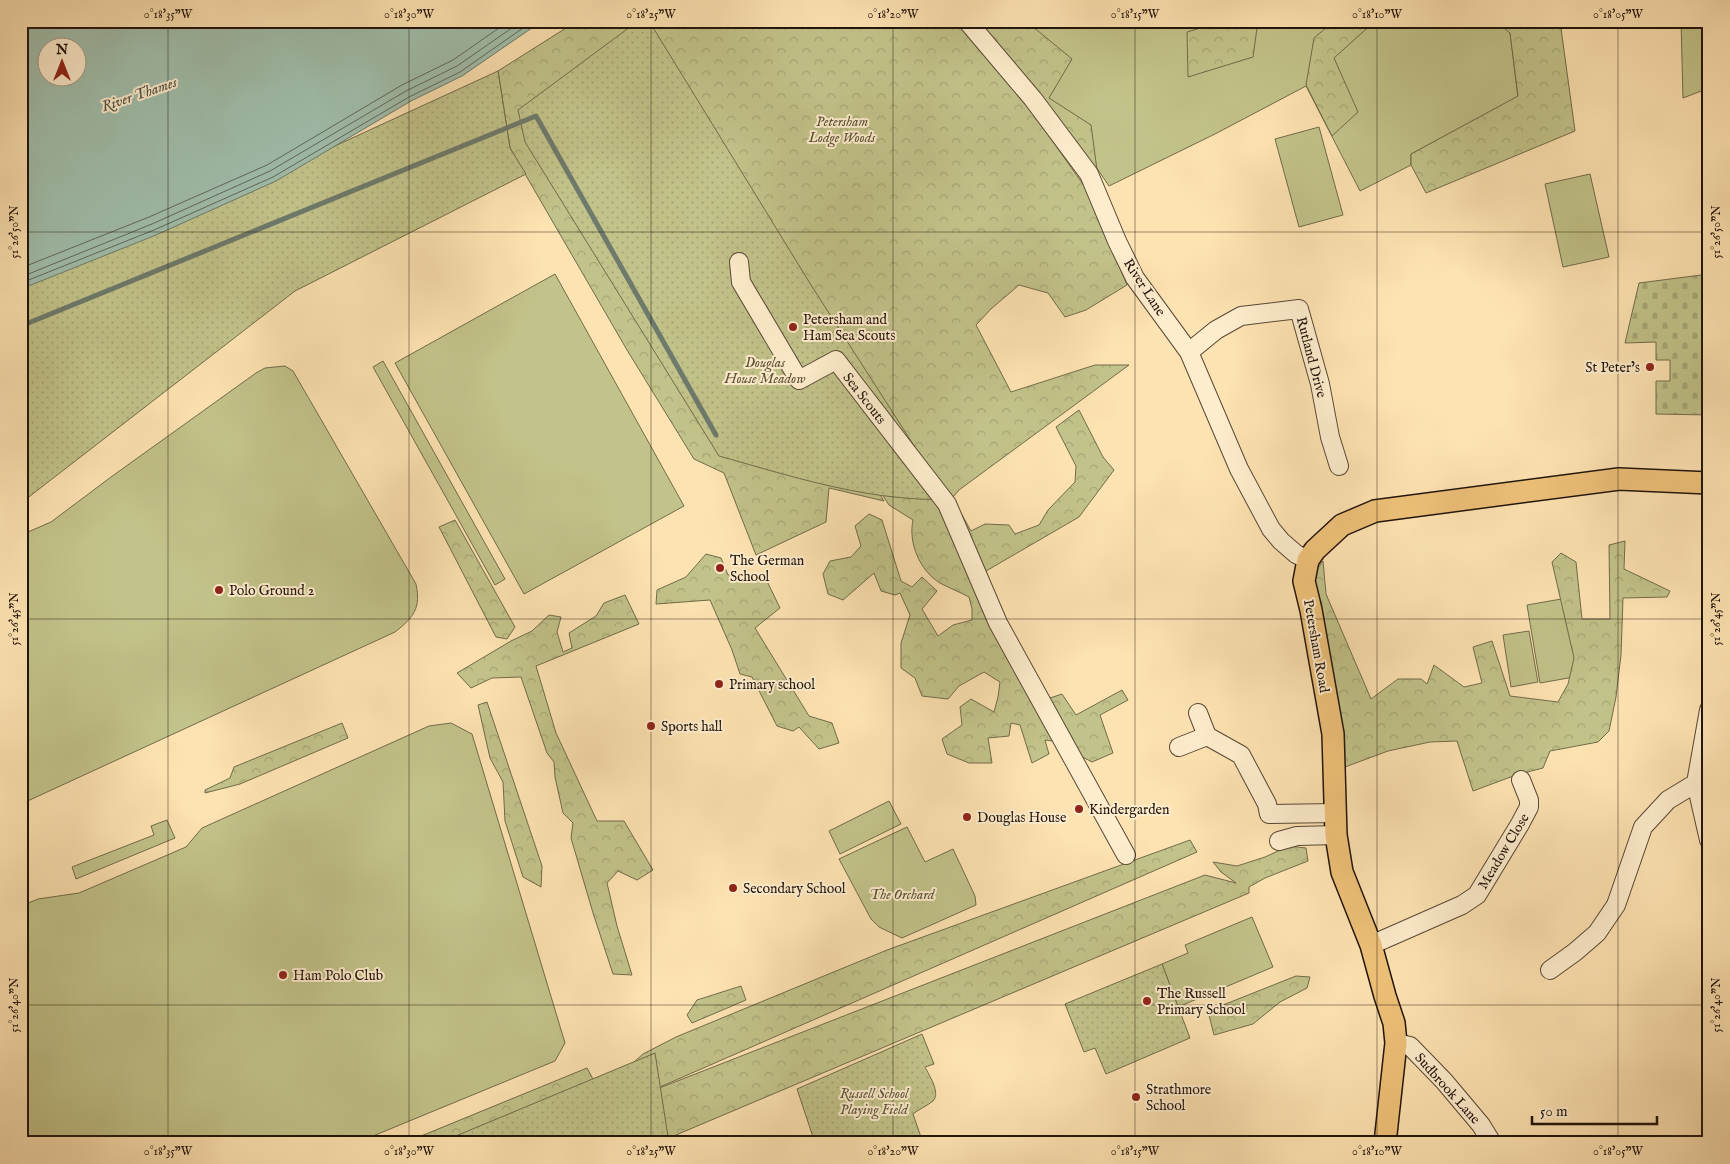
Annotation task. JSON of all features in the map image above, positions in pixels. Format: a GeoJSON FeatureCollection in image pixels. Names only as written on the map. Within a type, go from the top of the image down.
{"type":"FeatureCollection","features":[{"type":"Feature","properties":{"kind":"main road"},"geometry":{"type":"LineString","coordinates":[[1308,560],[1315,550],[1342,525],[1352,519],[1375,511],[1619,479],[1709,483]]}},
{"type":"Feature","properties":{"kind":"main road","name":"Petersham Road"},"geometry":{"type":"LineString","coordinates":[[1308,560],[1304,581],[1333,734],[1336,835],[1342,872],[1371,945],[1394,1023],[1396,1043],[1385,1143]]}},
{"type":"Feature","properties":{"kind":"street","name":"River Lane"},"geometry":{"type":"LineString","coordinates":[[967,21],[1033,99],[1089,174],[1135,278],[1189,352],[1239,469],[1271,529],[1296,554],[1308,560]]}},
{"type":"Feature","properties":{"kind":"street","name":"Sea Scouts"},"geometry":{"type":"LineString","coordinates":[[740,262],[741,282],[799,380],[836,360],[947,504],[998,623],[1126,855]]}},
{"type":"Feature","properties":{"kind":"street","name":"Rutland Drive"},"geometry":{"type":"LineString","coordinates":[[1189,352],[1216,330],[1241,316],[1299,309],[1320,384],[1330,437],[1339,466]]}},
{"type":"Feature","properties":{"kind":"street"},"geometry":{"type":"LineString","coordinates":[[1709,710],[1696,783],[1709,840]]}},
{"type":"Feature","properties":{"kind":"street"},"geometry":{"type":"LineString","coordinates":[[1198,713],[1207,736],[1241,755],[1268,804],[1269,814],[1336,813]]}},
{"type":"Feature","properties":{"kind":"street"},"geometry":{"type":"LineString","coordinates":[[1179,747],[1207,736]]}},
{"type":"Feature","properties":{"kind":"street","name":"Meadow Close"},"geometry":{"type":"LineString","coordinates":[[1371,945],[1462,905],[1477,895],[1529,808],[1529,800],[1521,780]]}},
{"type":"Feature","properties":{"kind":"street"},"geometry":{"type":"LineString","coordinates":[[1550,970],[1576,952],[1596,933],[1616,905],[1643,827],[1668,800],[1696,783]]}},
{"type":"Feature","properties":{"kind":"street"},"geometry":{"type":"LineString","coordinates":[[1279,841],[1297,836],[1336,835]]}},
{"type":"Feature","properties":{"kind":"street","name":"Sudbrook Lane"},"geometry":{"type":"LineString","coordinates":[[1396,1043],[1410,1046],[1444,1081],[1481,1124],[1492,1143]]}},
{"type":"Feature","properties":{"kind":"green space","name":"Petersham Lodge Woods"},"geometry":{"type":"Polygon","coordinates":[[[577,21],[968,21],[1087,190],[1127,285],[1086,310],[1065,317],[1048,293],[1019,285],[976,325],[1011,392],[1095,365],[1129,365],[959,490],[947,504],[947,511],[961,513],[971,531],[985,524],[1009,525],[1015,534],[1039,525],[1048,510],[1075,482],[1076,466],[1056,427],[1079,410],[1103,457],[1114,470],[1079,517],[974,578],[1035,703],[1062,694],[1076,715],[1122,690],[1128,700],[1100,715],[1113,753],[1092,762],[1052,741],[1045,740],[1049,754],[1032,763],[1020,725],[1011,723],[1009,736],[988,738],[992,763],[969,763],[947,754],[942,739],[962,725],[960,707],[971,699],[994,712],[1000,682],[984,672],[959,686],[948,699],[922,696],[915,678],[901,668],[901,643],[910,615],[900,593],[895,595],[881,591],[874,573],[843,600],[828,594],[823,574],[830,561],[851,557],[861,546],[855,526],[869,514],[882,520],[901,581],[912,587],[922,577],[937,591],[922,609],[938,636],[953,625],[972,620],[969,597],[940,583],[921,564],[912,538],[913,520],[889,505],[859,459],[884,501],[829,488],[826,522],[756,555],[724,473],[694,459],[627,350],[510,148],[498,71],[577,21]]]}},
{"type":"Feature","properties":{"kind":"green space","name":"Douglas House Meadow"},"geometry":{"type":"Polygon","coordinates":[[[638,21],[649,21],[811,285],[947,497],[921,499],[858,492],[811,482],[719,456],[525,142],[518,110],[638,21]]]}},
{"type":"Feature","properties":{"kind":"green space"},"geometry":{"type":"Polygon","coordinates":[[[976,21],[1026,21],[1072,59],[1049,98],[1091,125],[1099,185],[976,21]]]}},
{"type":"Feature","properties":{"kind":"green space"},"geometry":{"type":"Polygon","coordinates":[[[982,21],[1356,21],[1333,58],[1375,21],[1495,21],[1510,32],[1518,97],[1411,154],[1411,165],[1360,191],[1306,86],[1215,134],[1109,186],[1049,98],[982,21]]]}},
{"type":"Feature","properties":{"kind":"green space"},"geometry":{"type":"Polygon","coordinates":[[[1224,21],[1258,21],[1253,57],[1188,77],[1187,32],[1224,21]]]}},
{"type":"Feature","properties":{"kind":"green space"},"geometry":{"type":"Polygon","coordinates":[[[1334,21],[1375,21],[1334,58],[1358,112],[1332,136],[1306,85],[1314,38],[1334,21]]]}},
{"type":"Feature","properties":{"kind":"green space"},"geometry":{"type":"Polygon","coordinates":[[[1495,21],[1560,21],[1575,131],[1426,193],[1411,165],[1411,154],[1518,96],[1510,33],[1495,21]]]}},
{"type":"Feature","properties":{"kind":"green space"},"geometry":{"type":"Polygon","coordinates":[[[1681,21],[1709,21],[1709,88],[1683,98],[1681,21]]]}},
{"type":"Feature","properties":{"kind":"green space"},"geometry":{"type":"Polygon","coordinates":[[[498,71],[510,148],[526,174],[295,291],[21,503],[21,268],[163,225],[498,71]]]}},
{"type":"Feature","properties":{"kind":"green space"},"geometry":{"type":"Polygon","coordinates":[[[1319,127],[1343,215],[1299,227],[1275,139],[1319,127]]]}},
{"type":"Feature","properties":{"kind":"green space"},"geometry":{"type":"Polygon","coordinates":[[[1590,174],[1609,257],[1563,267],[1545,184],[1590,174]]]}},
{"type":"Feature","properties":{"kind":"green space"},"geometry":{"type":"Polygon","coordinates":[[[555,274],[684,506],[524,594],[395,363],[555,274]]]}},
{"type":"Feature","properties":{"kind":"green space"},"geometry":{"type":"Polygon","coordinates":[[[1709,274],[1709,415],[1656,414],[1656,381],[1670,381],[1670,360],[1656,360],[1656,342],[1625,343],[1639,283],[1709,274]]]}},
{"type":"Feature","properties":{"kind":"green space"},"geometry":{"type":"Polygon","coordinates":[[[383,361],[505,579],[495,585],[373,367],[383,361]]]}},
{"type":"Feature","properties":{"kind":"green space","name":"Polo Ground 2"},"geometry":{"type":"Polygon","coordinates":[[[285,366],[293,371],[416,584],[418,600],[411,617],[395,632],[21,804],[21,535],[51,522],[256,373],[265,368],[285,366]]]}},
{"type":"Feature","properties":{"kind":"green space"},"geometry":{"type":"Polygon","coordinates":[[[455,520],[515,627],[507,639],[496,637],[439,527],[455,520]]]}},
{"type":"Feature","properties":{"kind":"green space"},"geometry":{"type":"Polygon","coordinates":[[[1625,541],[1624,569],[1670,591],[1667,597],[1623,598],[1621,655],[1616,697],[1609,731],[1598,742],[1550,751],[1543,768],[1516,775],[1473,791],[1457,741],[1430,742],[1388,751],[1345,767],[1313,585],[1315,572],[1323,561],[1326,594],[1371,699],[1398,679],[1421,679],[1427,684],[1434,665],[1464,687],[1482,683],[1473,647],[1492,641],[1510,696],[1558,702],[1568,684],[1574,658],[1552,562],[1561,553],[1576,562],[1582,619],[1610,619],[1609,545],[1625,541]]]}},
{"type":"Feature","properties":{"kind":"green space"},"geometry":{"type":"Polygon","coordinates":[[[706,554],[721,558],[728,575],[743,573],[765,577],[780,608],[755,628],[809,716],[832,723],[839,743],[819,749],[799,727],[793,731],[777,726],[752,677],[740,674],[732,650],[710,600],[656,604],[657,590],[686,577],[706,554]]]}},
{"type":"Feature","properties":{"kind":"green space"},"geometry":{"type":"Polygon","coordinates":[[[625,595],[639,624],[536,666],[556,733],[597,821],[624,821],[653,870],[637,880],[618,871],[607,883],[617,926],[632,975],[613,974],[571,838],[573,823],[563,813],[555,777],[554,762],[547,753],[521,677],[492,678],[471,688],[457,673],[511,641],[532,631],[549,615],[561,617],[557,632],[563,652],[572,648],[569,633],[596,616],[604,603],[625,595]]]}},
{"type":"Feature","properties":{"kind":"green space"},"geometry":{"type":"Polygon","coordinates":[[[1567,598],[1580,676],[1540,683],[1527,605],[1567,598]]]}},
{"type":"Feature","properties":{"kind":"green space"},"geometry":{"type":"Polygon","coordinates":[[[1529,631],[1538,682],[1511,687],[1503,635],[1529,631]]]}},
{"type":"Feature","properties":{"kind":"green space"},"geometry":{"type":"Polygon","coordinates":[[[487,702],[542,866],[541,887],[523,877],[505,821],[503,782],[490,758],[478,705],[487,702]]]}},
{"type":"Feature","properties":{"kind":"green space"},"geometry":{"type":"Polygon","coordinates":[[[342,723],[348,738],[240,784],[205,793],[205,790],[230,778],[234,767],[342,723]]]}},
{"type":"Feature","properties":{"kind":"green space","name":"Ham Polo Club"},"geometry":{"type":"Polygon","coordinates":[[[451,723],[472,734],[565,1043],[555,1061],[356,1143],[21,1143],[21,906],[38,899],[79,893],[186,847],[202,828],[429,726],[451,723]]]}},
{"type":"Feature","properties":{"kind":"green space"},"geometry":{"type":"Polygon","coordinates":[[[889,801],[901,824],[840,854],[829,831],[889,801]]]}},
{"type":"Feature","properties":{"kind":"green space"},"geometry":{"type":"Polygon","coordinates":[[[167,820],[175,838],[76,879],[72,867],[154,835],[151,826],[167,820]]]}},
{"type":"Feature","properties":{"kind":"green space","name":"The Orchard"},"geometry":{"type":"Polygon","coordinates":[[[907,827],[925,862],[953,849],[975,896],[976,905],[902,938],[879,927],[871,919],[839,859],[907,827]]]}},
{"type":"Feature","properties":{"kind":"green space"},"geometry":{"type":"Polygon","coordinates":[[[1190,840],[1197,852],[644,1094],[1205,875],[1236,883],[1221,872],[1213,862],[1237,866],[1265,857],[1289,846],[1306,848],[1308,861],[1265,878],[1249,887],[1249,893],[657,1143],[624,1071],[643,1054],[676,1037],[887,950],[1190,840]]]}},
{"type":"Feature","properties":{"kind":"green space"},"geometry":{"type":"Polygon","coordinates":[[[1252,917],[1273,967],[1178,1007],[1162,964],[1188,953],[1185,945],[1252,917]]]}},
{"type":"Feature","properties":{"kind":"green space"},"geometry":{"type":"Polygon","coordinates":[[[1162,964],[1190,1038],[1106,1074],[1095,1048],[1084,1052],[1065,1004],[1162,964]]]}},
{"type":"Feature","properties":{"kind":"green space"},"geometry":{"type":"Polygon","coordinates":[[[1296,976],[1310,977],[1307,988],[1280,1002],[1253,1024],[1214,1035],[1208,1011],[1296,976]]]}},
{"type":"Feature","properties":{"kind":"green space"},"geometry":{"type":"Polygon","coordinates":[[[741,986],[746,1000],[692,1023],[687,1015],[697,1000],[741,986]]]}},
{"type":"Feature","properties":{"kind":"green space","name":"Russell School Playing Field"},"geometry":{"type":"Polygon","coordinates":[[[922,1034],[934,1064],[925,1067],[934,1084],[936,1093],[933,1101],[913,1114],[923,1143],[815,1143],[797,1089],[922,1034]]]}},
{"type":"Feature","properties":{"kind":"green space"},"geometry":{"type":"Polygon","coordinates":[[[655,1053],[669,1143],[439,1143],[655,1053]]]}},
{"type":"Feature","properties":{"kind":"green space"},"geometry":{"type":"Polygon","coordinates":[[[587,1068],[599,1090],[474,1143],[404,1143],[587,1068]]]}},
{"type":"Feature","properties":{"kind":"water","name":"River Thames"},"geometry":{"type":"Polygon","coordinates":[[[21,21],[542,21],[462,76],[411,101],[276,181],[156,235],[21,289],[21,21]]]}},
{"type":"Feature","properties":{"kind":"waterway"},"geometry":{"type":"LineString","coordinates":[[21,326],[536,116],[716,435]]}},
{"type":"Feature","properties":{"kind":"place","name":"Petersham and Ham Sea Scouts"},"geometry":{"type":"Point","coordinates":[793,327]}},
{"type":"Feature","properties":{"kind":"place","name":"St Peter’s"},"geometry":{"type":"Point","coordinates":[1650,367]}},
{"type":"Feature","properties":{"kind":"place","name":"The German School"},"geometry":{"type":"Point","coordinates":[720,568]}},
{"type":"Feature","properties":{"kind":"place","name":"Polo Ground 2"},"geometry":{"type":"Point","coordinates":[219,590]}},
{"type":"Feature","properties":{"kind":"place","name":"Primary school"},"geometry":{"type":"Point","coordinates":[719,684]}},
{"type":"Feature","properties":{"kind":"place","name":"Sports hall"},"geometry":{"type":"Point","coordinates":[651,726]}},
{"type":"Feature","properties":{"kind":"place","name":"Kindergarden"},"geometry":{"type":"Point","coordinates":[1079,809]}},
{"type":"Feature","properties":{"kind":"place","name":"Douglas House"},"geometry":{"type":"Point","coordinates":[967,817]}},
{"type":"Feature","properties":{"kind":"place","name":"Secondary School"},"geometry":{"type":"Point","coordinates":[733,888]}},
{"type":"Feature","properties":{"kind":"place","name":"Ham Polo Club"},"geometry":{"type":"Point","coordinates":[283,975]}},
{"type":"Feature","properties":{"kind":"place","name":"The Russell Primary School"},"geometry":{"type":"Point","coordinates":[1147,1001]}},
{"type":"Feature","properties":{"kind":"place","name":"Strathmore School"},"geometry":{"type":"Point","coordinates":[1136,1097]}}]}
